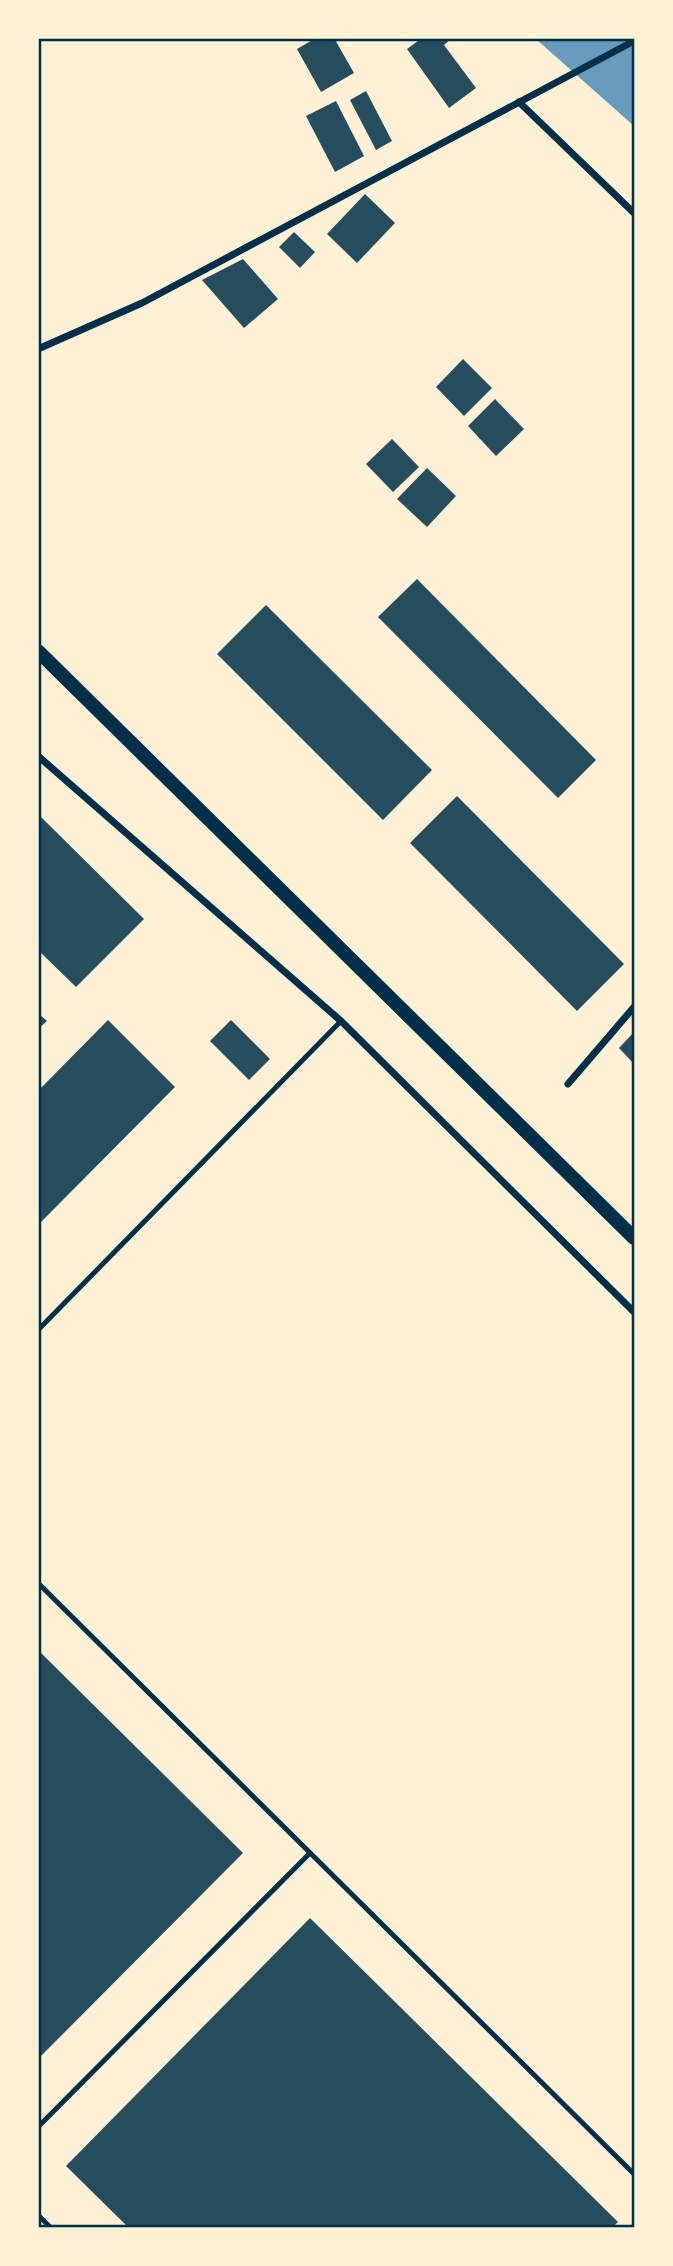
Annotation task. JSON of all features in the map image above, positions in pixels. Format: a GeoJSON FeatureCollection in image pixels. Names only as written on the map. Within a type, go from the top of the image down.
{"type":"FeatureCollection","features":[{"type":"Feature","properties":{"kind":"main road"},"geometry":{"type":"LineString","coordinates":[[38,651],[635,1238]]}},
{"type":"Feature","properties":{"kind":"street"},"geometry":{"type":"LineString","coordinates":[[38,349],[142,303],[635,41]]}},
{"type":"Feature","properties":{"kind":"street"},"geometry":{"type":"LineString","coordinates":[[520,102],[635,213]]}},
{"type":"Feature","properties":{"kind":"street"},"geometry":{"type":"LineString","coordinates":[[38,756],[341,1021],[635,1312]]}},
{"type":"Feature","properties":{"kind":"street"},"geometry":{"type":"LineString","coordinates":[[568,1084],[635,1007]]}},
{"type":"Feature","properties":{"kind":"lane"},"geometry":{"type":"LineString","coordinates":[[38,1330],[341,1021]]}},
{"type":"Feature","properties":{"kind":"lane"},"geometry":{"type":"LineString","coordinates":[[38,1583],[635,2174]]}},
{"type":"Feature","properties":{"kind":"lane"},"geometry":{"type":"LineString","coordinates":[[38,2127],[310,1853]]}},
{"type":"Feature","properties":{"kind":"lane"},"geometry":{"type":"LineString","coordinates":[[38,2215],[51,2228]]}},
{"type":"Feature","properties":{"kind":"water"},"geometry":{"type":"Polygon","coordinates":[[[536,39],[633,39],[634,126],[536,39]]]}},
{"type":"Feature","properties":{"kind":"building"},"geometry":{"type":"Polygon","coordinates":[[[316,38],[334,38],[354,73],[321,92],[297,49],[316,38]]]}},
{"type":"Feature","properties":{"kind":"building"},"geometry":{"type":"Polygon","coordinates":[[[422,38],[452,38],[444,45],[476,88],[449,108],[407,49],[422,38]]]}},
{"type":"Feature","properties":{"kind":"building"},"geometry":{"type":"Polygon","coordinates":[[[366,91],[392,141],[376,150],[350,100],[366,91]]]}},
{"type":"Feature","properties":{"kind":"building"},"geometry":{"type":"Polygon","coordinates":[[[336,101],[364,156],[335,172],[306,116],[336,101]]]}},
{"type":"Feature","properties":{"kind":"building"},"geometry":{"type":"Polygon","coordinates":[[[365,194],[395,223],[357,263],[327,234],[365,194]]]}},
{"type":"Feature","properties":{"kind":"building"},"geometry":{"type":"Polygon","coordinates":[[[294,232],[315,252],[300,268],[279,247],[294,232]]]}},
{"type":"Feature","properties":{"kind":"building"},"geometry":{"type":"Polygon","coordinates":[[[243,259],[278,299],[244,328],[202,280],[243,259]]]}},
{"type":"Feature","properties":{"kind":"building"},"geometry":{"type":"Polygon","coordinates":[[[463,359],[492,388],[464,416],[436,387],[463,359]]]}},
{"type":"Feature","properties":{"kind":"building"},"geometry":{"type":"Polygon","coordinates":[[[495,399],[524,429],[496,456],[468,426],[495,399]]]}},
{"type":"Feature","properties":{"kind":"building"},"geometry":{"type":"Polygon","coordinates":[[[392,439],[419,467],[393,492],[366,464],[392,439]]]}},
{"type":"Feature","properties":{"kind":"building"},"geometry":{"type":"Polygon","coordinates":[[[427,468],[456,496],[427,527],[397,499],[427,468]]]}},
{"type":"Feature","properties":{"kind":"building"},"geometry":{"type":"Polygon","coordinates":[[[417,579],[596,760],[558,798],[378,617],[417,579]]]}},
{"type":"Feature","properties":{"kind":"building"},"geometry":{"type":"Polygon","coordinates":[[[266,605],[432,770],[383,820],[217,654],[266,605]]]}},
{"type":"Feature","properties":{"kind":"building"},"geometry":{"type":"Polygon","coordinates":[[[457,796],[624,964],[577,1011],[410,843],[457,796]]]}},
{"type":"Feature","properties":{"kind":"building"},"geometry":{"type":"Polygon","coordinates":[[[38,814],[144,919],[76,987],[38,950],[38,814]]]}},
{"type":"Feature","properties":{"kind":"building"},"geometry":{"type":"Polygon","coordinates":[[[38,1013],[47,1021],[38,1029],[38,1013]]]}},
{"type":"Feature","properties":{"kind":"building"},"geometry":{"type":"Polygon","coordinates":[[[108,1020],[175,1087],[38,1225],[38,1091],[108,1020]]]}},
{"type":"Feature","properties":{"kind":"building"},"geometry":{"type":"Polygon","coordinates":[[[231,1020],[270,1059],[249,1080],[210,1041],[231,1020]]]}},
{"type":"Feature","properties":{"kind":"building"},"geometry":{"type":"Polygon","coordinates":[[[634,1032],[634,1064],[619,1048],[634,1032]]]}},
{"type":"Feature","properties":{"kind":"building"},"geometry":{"type":"Polygon","coordinates":[[[38,1650],[243,1853],[38,2059],[38,1650]]]}},
{"type":"Feature","properties":{"kind":"building"},"geometry":{"type":"Polygon","coordinates":[[[310,1918],[618,2222],[612,2228],[129,2228],[66,2166],[310,1918]]]}}]}
